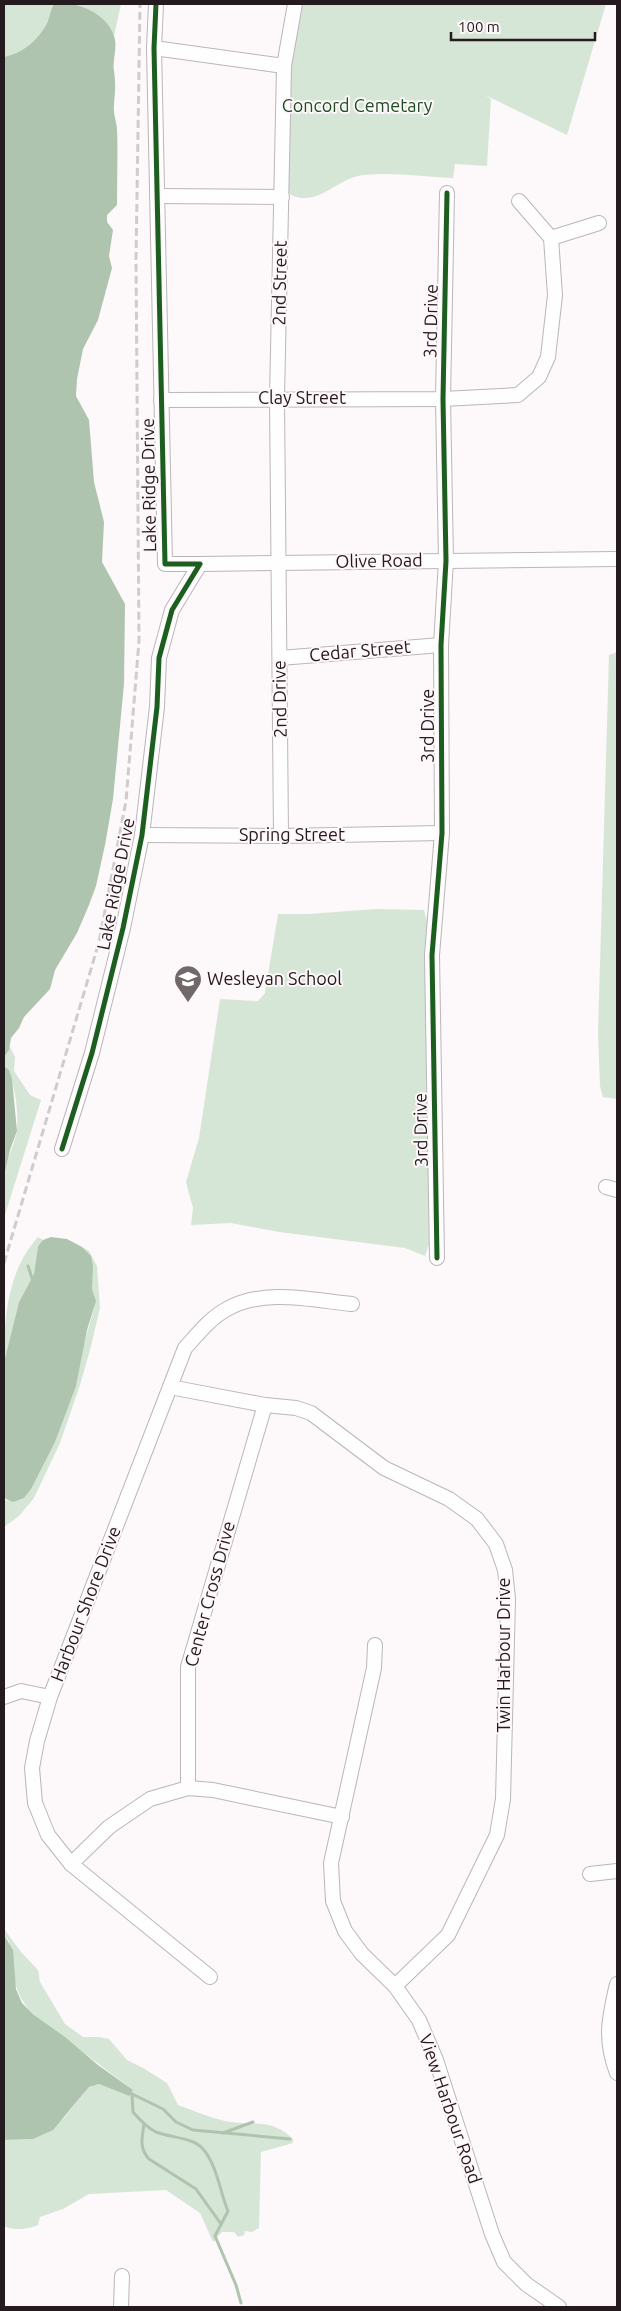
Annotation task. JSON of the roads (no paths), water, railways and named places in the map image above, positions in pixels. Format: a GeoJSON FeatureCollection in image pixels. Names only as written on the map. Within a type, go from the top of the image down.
{"type":"FeatureCollection","features":[{"type":"Feature","properties":{"kind":"street","name":"Lake Ridge Drive"},"geometry":{"type":"LineString","coordinates":[[156,4],[154,48],[165,564],[200,564]]}},
{"type":"Feature","properties":{"kind":"street","name":"2nd Street"},"geometry":{"type":"LineString","coordinates":[[278,562],[277,398],[284,66],[295,4]]}},
{"type":"Feature","properties":{"kind":"street"},"geometry":{"type":"LineString","coordinates":[[154,48],[284,66]]}},
{"type":"Feature","properties":{"kind":"street","name":"3rd Drive"},"geometry":{"type":"LineString","coordinates":[[437,1258],[432,955],[442,833],[441,645],[446,561],[443,399],[447,193]]}},
{"type":"Feature","properties":{"kind":"street"},"geometry":{"type":"LineString","coordinates":[[157,196],[282,196]]}},
{"type":"Feature","properties":{"kind":"street"},"geometry":{"type":"LineString","coordinates":[[519,201],[552,238],[599,223]]}},
{"type":"Feature","properties":{"kind":"street","name":"Clay Street"},"geometry":{"type":"LineString","coordinates":[[161,400],[277,398],[443,399],[518,395],[539,377],[548,357],[555,295],[552,238]]}},
{"type":"Feature","properties":{"kind":"street","name":"Olive Road"},"geometry":{"type":"LineString","coordinates":[[200,564],[617,559]]}},
{"type":"Feature","properties":{"kind":"street","name":"2nd Drive"},"geometry":{"type":"LineString","coordinates":[[278,562],[281,836]]}},
{"type":"Feature","properties":{"kind":"street","name":"Lake Ridge Drive"},"geometry":{"type":"LineString","coordinates":[[62,1149],[92,1053],[123,928],[142,835],[157,707],[158,658],[172,610],[200,564]]}},
{"type":"Feature","properties":{"kind":"street","name":"Cedar Street"},"geometry":{"type":"LineString","coordinates":[[280,658],[441,645]]}},
{"type":"Feature","properties":{"kind":"street","name":"Spring Street"},"geometry":{"type":"LineString","coordinates":[[142,835],[281,836],[442,833]]}},
{"type":"Feature","properties":{"kind":"street","name":"Harbour Shore Drive"},"geometry":{"type":"LineString","coordinates":[[210,1977],[71,1864],[48,1835],[35,1803],[32,1768],[37,1741],[50,1697],[185,1348],[207,1323],[227,1309],[249,1300],[274,1296],[352,1304]]}},
{"type":"Feature","properties":{"kind":"street","name":"Twin Harbour Drive"},"geometry":{"type":"LineString","coordinates":[[170,1387],[265,1405],[296,1408],[311,1413],[384,1468],[449,1499],[477,1519],[496,1544],[504,1570],[508,1599],[503,1799],[497,1835],[448,1935],[395,1986]]}},
{"type":"Feature","properties":{"kind":"street","name":"Center Cross Drive"},"geometry":{"type":"LineString","coordinates":[[188,1788],[188,1667],[265,1405]]}},
{"type":"Feature","properties":{"kind":"street","name":"View Harbour Road"},"geometry":{"type":"LineString","coordinates":[[375,1645],[374,1668],[331,1864],[333,1901],[345,1931],[362,1954],[395,1986],[420,2020],[490,2229],[504,2262],[526,2284],[559,2307]]}},
{"type":"Feature","properties":{"kind":"street"},"geometry":{"type":"LineString","coordinates":[[4,1697],[21,1691],[50,1697]]}},
{"type":"Feature","properties":{"kind":"street"},"geometry":{"type":"LineString","coordinates":[[71,1864],[109,1827],[150,1799],[188,1788],[214,1790],[342,1817]]}},
{"type":"Feature","properties":{"kind":"street"},"geometry":{"type":"LineString","coordinates":[[590,1874],[617,1871]]}},
{"type":"Feature","properties":{"kind":"street"},"geometry":{"type":"LineString","coordinates":[[617,1984],[608,2021],[611,2057],[617,2073]]}},
{"type":"Feature","properties":{"kind":"street"},"geometry":{"type":"LineString","coordinates":[[121,2307],[122,2276]]}},
{"type":"Feature","properties":{"kind":"waterway"},"geometry":{"type":"LineString","coordinates":[[28,1266],[33,1281]]}},
{"type":"Feature","properties":{"kind":"waterway"},"geometry":{"type":"LineString","coordinates":[[130,2093],[163,2109],[176,2122],[193,2130],[290,2139]]}},
{"type":"Feature","properties":{"kind":"waterway"},"geometry":{"type":"LineString","coordinates":[[132,2094],[133,2112],[146,2126],[156,2132],[194,2142],[208,2155],[228,2211],[215,2236],[236,2285],[241,2303]]}},
{"type":"Feature","properties":{"kind":"waterway"},"geometry":{"type":"LineString","coordinates":[[223,2133],[253,2122]]}},
{"type":"Feature","properties":{"kind":"waterway"},"geometry":{"type":"LineString","coordinates":[[144,2124],[142,2143],[149,2159],[196,2189],[221,2224]]}},
{"type":"Feature","properties":{"kind":"railway"},"geometry":{"type":"LineString","coordinates":[[4,1263],[99,942],[126,801],[139,641],[136,259],[140,4]]}},
{"type":"Feature","properties":{"kind":"place","name":"Wesleyan School"},"geometry":{"type":"Point","coordinates":[188,1003]}},
{"type":"Feature","properties":{"kind":"park label","name":"Concord Cemetary"},"geometry":{"type":"Point","coordinates":[357,106]}}]}
